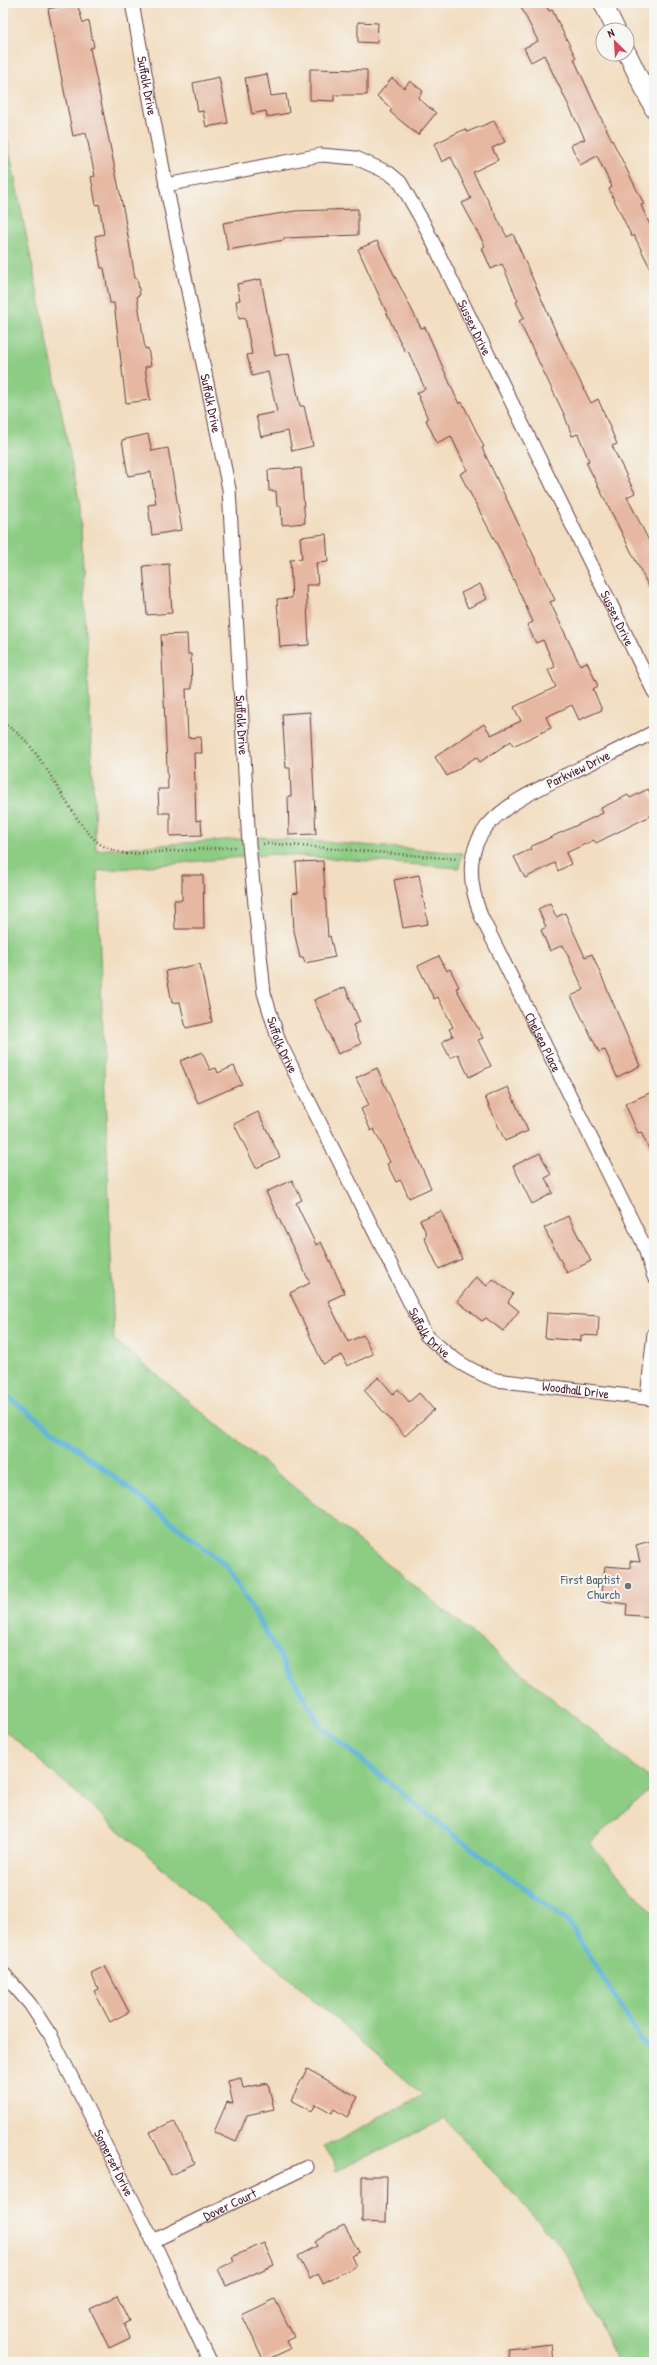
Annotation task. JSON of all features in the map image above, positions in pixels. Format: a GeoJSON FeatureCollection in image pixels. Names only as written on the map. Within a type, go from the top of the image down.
{"type":"FeatureCollection","features":[{"type":"Feature","properties":{"kind":"main road"},"geometry":{"type":"LineString","coordinates":[[602,3],[612,22]]}},
{"type":"Feature","properties":{"kind":"main road"},"geometry":{"type":"LineString","coordinates":[[631,62],[654,109]]}},
{"type":"Feature","properties":{"kind":"street","name":"Suffolk Drive"},"geometry":{"type":"LineString","coordinates":[[132,3],[166,185],[229,489],[249,845],[264,993],[279,1041],[426,1335],[452,1359],[496,1380]]}},
{"type":"Feature","properties":{"kind":"street","name":"Sussex Drive"},"geometry":{"type":"LineString","coordinates":[[166,185],[321,155],[356,158],[389,173],[400,182],[423,222],[654,692]]}},
{"type":"Feature","properties":{"kind":"street","name":"Parkview Drive"},"geometry":{"type":"LineString","coordinates":[[503,808],[525,795],[654,732]]}},
{"type":"Feature","properties":{"kind":"street","name":"Chelsea Place"},"geometry":{"type":"LineString","coordinates":[[503,808],[488,824],[478,841],[472,861],[474,896],[481,916],[643,1243],[654,1277]]}},
{"type":"Feature","properties":{"kind":"street"},"geometry":{"type":"LineString","coordinates":[[650,1398],[654,1333]]}},
{"type":"Feature","properties":{"kind":"street","name":"Woodhall Drive"},"geometry":{"type":"LineString","coordinates":[[496,1380],[650,1398]]}},
{"type":"Feature","properties":{"kind":"street","name":"Somerset Drive"},"geometry":{"type":"LineString","coordinates":[[3,1973],[30,2004],[51,2036],[153,2241],[210,2362]]}},
{"type":"Feature","properties":{"kind":"street","name":"Dover Court"},"geometry":{"type":"LineString","coordinates":[[153,2241],[307,2167]]}},
{"type":"Feature","properties":{"kind":"path"},"geometry":{"type":"LineString","coordinates":[[3,724],[19,734],[84,826],[100,843],[111,849],[126,854],[277,844],[472,861]]}},
{"type":"Feature","properties":{"kind":"green space"},"geometry":{"type":"Polygon","coordinates":[[[3,119],[80,505],[96,850],[261,837],[462,853],[459,868],[274,854],[97,871],[114,1340],[654,1782],[654,1786],[589,1843],[654,1914],[654,2362],[618,2362],[562,2247],[445,2119],[336,2171],[334,2162],[324,2147],[423,2095],[3,1729],[3,119]]]}},
{"type":"Feature","properties":{"kind":"building"},"geometry":{"type":"Polygon","coordinates":[[[77,3],[83,23],[89,21],[94,47],[90,48],[124,213],[135,278],[137,278],[140,295],[137,296],[145,349],[148,348],[151,366],[145,367],[150,400],[126,403],[114,303],[110,303],[104,268],[101,268],[95,236],[104,234],[99,204],[96,205],[91,177],[95,176],[86,133],[73,136],[48,9],[77,3]]]}},
{"type":"Feature","properties":{"kind":"building"},"geometry":{"type":"Polygon","coordinates":[[[519,3],[545,3],[549,11],[552,10],[576,58],[574,59],[599,114],[644,204],[641,205],[654,234],[654,276],[634,235],[632,237],[609,189],[612,187],[597,156],[580,165],[571,145],[585,139],[544,55],[531,62],[524,48],[538,41],[519,3]]]}},
{"type":"Feature","properties":{"kind":"building"},"geometry":{"type":"Polygon","coordinates":[[[358,22],[378,23],[377,43],[358,42],[358,22]]]}},
{"type":"Feature","properties":{"kind":"building"},"geometry":{"type":"Polygon","coordinates":[[[310,69],[367,70],[367,95],[334,95],[334,101],[310,100],[310,69]]]}},
{"type":"Feature","properties":{"kind":"building"},"geometry":{"type":"Polygon","coordinates":[[[267,74],[271,96],[286,94],[289,113],[267,117],[266,111],[252,114],[245,78],[267,74]]]}},
{"type":"Feature","properties":{"kind":"building"},"geometry":{"type":"Polygon","coordinates":[[[219,77],[228,123],[206,127],[203,111],[198,112],[193,83],[219,77]]]}},
{"type":"Feature","properties":{"kind":"building"},"geometry":{"type":"Polygon","coordinates":[[[392,78],[404,88],[410,81],[423,91],[418,98],[436,113],[418,135],[390,112],[392,109],[377,96],[392,78]]]}},
{"type":"Feature","properties":{"kind":"building"},"geometry":{"type":"Polygon","coordinates":[[[494,121],[505,142],[492,148],[498,160],[473,172],[507,237],[513,234],[559,339],[591,403],[598,399],[617,444],[612,446],[635,493],[627,497],[654,551],[654,597],[586,462],[589,461],[578,434],[572,436],[564,414],[519,321],[524,318],[516,302],[518,301],[502,264],[491,269],[482,248],[485,246],[462,203],[471,199],[451,157],[442,162],[434,144],[465,129],[467,132],[494,121]]]}},
{"type":"Feature","properties":{"kind":"building"},"geometry":{"type":"Polygon","coordinates":[[[358,209],[358,235],[284,238],[284,240],[228,250],[223,223],[295,211],[358,209]]]}},
{"type":"Feature","properties":{"kind":"building"},"geometry":{"type":"Polygon","coordinates":[[[377,241],[421,328],[425,327],[459,404],[462,402],[484,447],[482,448],[555,600],[550,602],[580,665],[587,662],[598,686],[593,689],[602,710],[579,720],[572,705],[546,717],[551,728],[513,746],[511,741],[480,762],[476,757],[447,776],[435,757],[484,724],[491,735],[521,721],[514,707],[556,687],[548,670],[555,667],[543,640],[536,643],[527,625],[533,622],[499,548],[460,474],[467,470],[451,436],[437,443],[426,420],[428,419],[417,393],[425,389],[408,351],[405,352],[358,249],[377,241]]]}},
{"type":"Feature","properties":{"kind":"building"},"geometry":{"type":"Polygon","coordinates":[[[261,279],[275,356],[289,353],[300,406],[304,406],[313,446],[292,451],[288,431],[261,437],[256,416],[277,412],[268,372],[252,376],[247,355],[252,354],[245,318],[239,319],[236,301],[240,300],[237,284],[261,279]]]}},
{"type":"Feature","properties":{"kind":"building"},"geometry":{"type":"Polygon","coordinates":[[[148,434],[152,451],[168,448],[182,530],[152,535],[148,505],[156,504],[151,472],[128,476],[122,440],[148,434]]]}},
{"type":"Feature","properties":{"kind":"building"},"geometry":{"type":"Polygon","coordinates":[[[301,468],[305,523],[282,525],[281,506],[277,506],[276,491],[269,491],[268,470],[301,468]]]}},
{"type":"Feature","properties":{"kind":"building"},"geometry":{"type":"Polygon","coordinates":[[[326,534],[328,562],[316,563],[318,585],[306,585],[309,645],[280,647],[277,599],[292,598],[290,560],[302,559],[300,537],[326,534]]]}},
{"type":"Feature","properties":{"kind":"building"},"geometry":{"type":"Polygon","coordinates":[[[169,564],[172,613],[147,615],[143,566],[169,564]]]}},
{"type":"Feature","properties":{"kind":"building"},"geometry":{"type":"Polygon","coordinates":[[[480,584],[487,599],[468,608],[461,593],[480,584]]]}},
{"type":"Feature","properties":{"kind":"building"},"geometry":{"type":"Polygon","coordinates":[[[187,634],[188,654],[191,654],[192,689],[186,689],[188,738],[201,737],[202,753],[194,753],[196,821],[201,820],[202,835],[170,836],[170,813],[159,813],[158,789],[168,789],[161,635],[187,634]]]}},
{"type":"Feature","properties":{"kind":"building"},"geometry":{"type":"Polygon","coordinates":[[[310,712],[316,834],[289,835],[288,796],[291,796],[290,768],[286,768],[282,714],[310,712]]]}},
{"type":"Feature","properties":{"kind":"building"},"geometry":{"type":"Polygon","coordinates":[[[648,789],[654,801],[654,814],[596,843],[594,840],[566,853],[571,864],[558,871],[555,863],[525,878],[514,857],[531,849],[530,847],[603,813],[601,808],[628,795],[630,798],[648,789]]]}},
{"type":"Feature","properties":{"kind":"building"},"geometry":{"type":"Polygon","coordinates":[[[323,861],[328,937],[330,936],[335,957],[305,963],[303,957],[300,958],[294,931],[292,894],[298,893],[296,862],[323,861]]]}},
{"type":"Feature","properties":{"kind":"building"},"geometry":{"type":"Polygon","coordinates":[[[182,875],[203,875],[204,929],[175,929],[174,900],[182,900],[182,875]]]}},
{"type":"Feature","properties":{"kind":"building"},"geometry":{"type":"Polygon","coordinates":[[[419,875],[428,924],[403,928],[394,880],[419,875]]]}},
{"type":"Feature","properties":{"kind":"building"},"geometry":{"type":"Polygon","coordinates":[[[550,903],[556,917],[565,913],[585,957],[592,954],[640,1066],[617,1077],[605,1050],[599,1052],[571,996],[584,990],[563,945],[550,951],[541,930],[546,927],[538,909],[550,903]]]}},
{"type":"Feature","properties":{"kind":"building"},"geometry":{"type":"Polygon","coordinates":[[[439,956],[447,971],[450,969],[459,987],[456,988],[483,1038],[478,1040],[491,1066],[469,1077],[458,1054],[450,1058],[442,1042],[453,1036],[449,1029],[453,1027],[438,997],[434,999],[418,966],[439,956]]]}},
{"type":"Feature","properties":{"kind":"building"},"geometry":{"type":"Polygon","coordinates":[[[200,964],[212,1022],[186,1028],[180,1002],[172,1003],[166,971],[200,964]]]}},
{"type":"Feature","properties":{"kind":"building"},"geometry":{"type":"Polygon","coordinates":[[[345,987],[360,1022],[353,1025],[361,1044],[338,1054],[314,1000],[345,987]]]}},
{"type":"Feature","properties":{"kind":"building"},"geometry":{"type":"Polygon","coordinates":[[[202,1052],[210,1070],[216,1068],[218,1073],[234,1066],[242,1084],[198,1103],[180,1061],[202,1052]]]}},
{"type":"Feature","properties":{"kind":"building"},"geometry":{"type":"Polygon","coordinates":[[[377,1068],[431,1188],[409,1198],[401,1180],[396,1182],[387,1164],[390,1162],[374,1129],[371,1131],[361,1109],[369,1105],[356,1078],[377,1068]]]}},
{"type":"Feature","properties":{"kind":"building"},"geometry":{"type":"Polygon","coordinates":[[[508,1087],[528,1131],[505,1141],[485,1097],[508,1087]]]}},
{"type":"Feature","properties":{"kind":"building"},"geometry":{"type":"Polygon","coordinates":[[[654,1091],[654,1160],[641,1132],[638,1133],[625,1104],[654,1091]]]}},
{"type":"Feature","properties":{"kind":"building"},"geometry":{"type":"Polygon","coordinates":[[[258,1112],[280,1157],[256,1168],[234,1124],[258,1112]]]}},
{"type":"Feature","properties":{"kind":"building"},"geometry":{"type":"Polygon","coordinates":[[[540,1153],[551,1175],[545,1178],[553,1193],[532,1204],[513,1166],[540,1153]]]}},
{"type":"Feature","properties":{"kind":"building"},"geometry":{"type":"Polygon","coordinates":[[[292,1180],[302,1200],[296,1203],[316,1245],[321,1242],[345,1293],[328,1301],[348,1342],[363,1335],[373,1354],[347,1366],[342,1355],[323,1364],[290,1293],[310,1283],[266,1192],[292,1180]]]}},
{"type":"Feature","properties":{"kind":"building"},"geometry":{"type":"Polygon","coordinates":[[[441,1211],[462,1259],[439,1269],[424,1237],[427,1235],[420,1220],[441,1211]]]}},
{"type":"Feature","properties":{"kind":"building"},"geometry":{"type":"Polygon","coordinates":[[[568,1216],[591,1261],[567,1273],[544,1228],[568,1216]]]}},
{"type":"Feature","properties":{"kind":"building"},"geometry":{"type":"Polygon","coordinates":[[[476,1277],[487,1286],[493,1279],[513,1294],[508,1302],[519,1311],[503,1331],[486,1318],[482,1321],[457,1301],[476,1277]]]}},
{"type":"Feature","properties":{"kind":"building"},"geometry":{"type":"Polygon","coordinates":[[[547,1313],[599,1316],[598,1336],[581,1335],[581,1341],[545,1338],[547,1313]]]}},
{"type":"Feature","properties":{"kind":"building"},"geometry":{"type":"Polygon","coordinates":[[[379,1377],[393,1394],[398,1389],[409,1402],[419,1393],[434,1410],[405,1436],[364,1390],[379,1377]]]}},
{"type":"Feature","properties":{"kind":"building","name":"First Baptist Church"},"geometry":{"type":"Polygon","coordinates":[[[654,1540],[654,1617],[626,1615],[627,1604],[601,1601],[605,1566],[630,1568],[630,1561],[640,1562],[636,1545],[654,1540]]]}},
{"type":"Feature","properties":{"kind":"building"},"geometry":{"type":"Polygon","coordinates":[[[105,1966],[129,2012],[110,2022],[94,1991],[98,1989],[91,1973],[105,1966]]]}},
{"type":"Feature","properties":{"kind":"building"},"geometry":{"type":"Polygon","coordinates":[[[307,2069],[358,2097],[347,2117],[334,2109],[332,2113],[316,2104],[312,2111],[291,2100],[307,2069]]]}},
{"type":"Feature","properties":{"kind":"building"},"geometry":{"type":"Polygon","coordinates":[[[241,2078],[243,2088],[268,2083],[274,2109],[247,2115],[236,2142],[214,2132],[227,2102],[233,2104],[228,2081],[241,2078]]]}},
{"type":"Feature","properties":{"kind":"building"},"geometry":{"type":"Polygon","coordinates":[[[174,2121],[195,2163],[171,2175],[150,2132],[174,2121]]]}},
{"type":"Feature","properties":{"kind":"building"},"geometry":{"type":"Polygon","coordinates":[[[362,2176],[387,2176],[386,2223],[362,2222],[362,2176]]]}},
{"type":"Feature","properties":{"kind":"building"},"geometry":{"type":"Polygon","coordinates":[[[344,2225],[359,2252],[351,2256],[356,2266],[323,2283],[318,2274],[310,2279],[298,2256],[317,2246],[315,2242],[344,2225]]]}},
{"type":"Feature","properties":{"kind":"building"},"geometry":{"type":"Polygon","coordinates":[[[264,2243],[274,2265],[226,2286],[218,2269],[234,2261],[232,2257],[264,2243]]]}},
{"type":"Feature","properties":{"kind":"building"},"geometry":{"type":"Polygon","coordinates":[[[117,2296],[129,2321],[124,2324],[130,2338],[109,2348],[90,2309],[117,2296]]]}},
{"type":"Feature","properties":{"kind":"building"},"geometry":{"type":"Polygon","coordinates":[[[275,2299],[294,2337],[286,2341],[290,2349],[264,2361],[242,2315],[275,2299]]]}},
{"type":"Feature","properties":{"kind":"building"},"geometry":{"type":"Polygon","coordinates":[[[552,2344],[554,2362],[510,2362],[508,2349],[552,2344]]]}},
{"type":"Feature","properties":{"kind":"waterway"},"geometry":{"type":"LineString","coordinates":[[3,1393],[104,1469],[227,1566],[321,1726],[433,1819],[568,1921],[640,2038],[654,2054]]}},
{"type":"Feature","properties":{"kind":"place","name":"First Baptist Church"},"geometry":{"type":"Point","coordinates":[628,1586]}}]}
